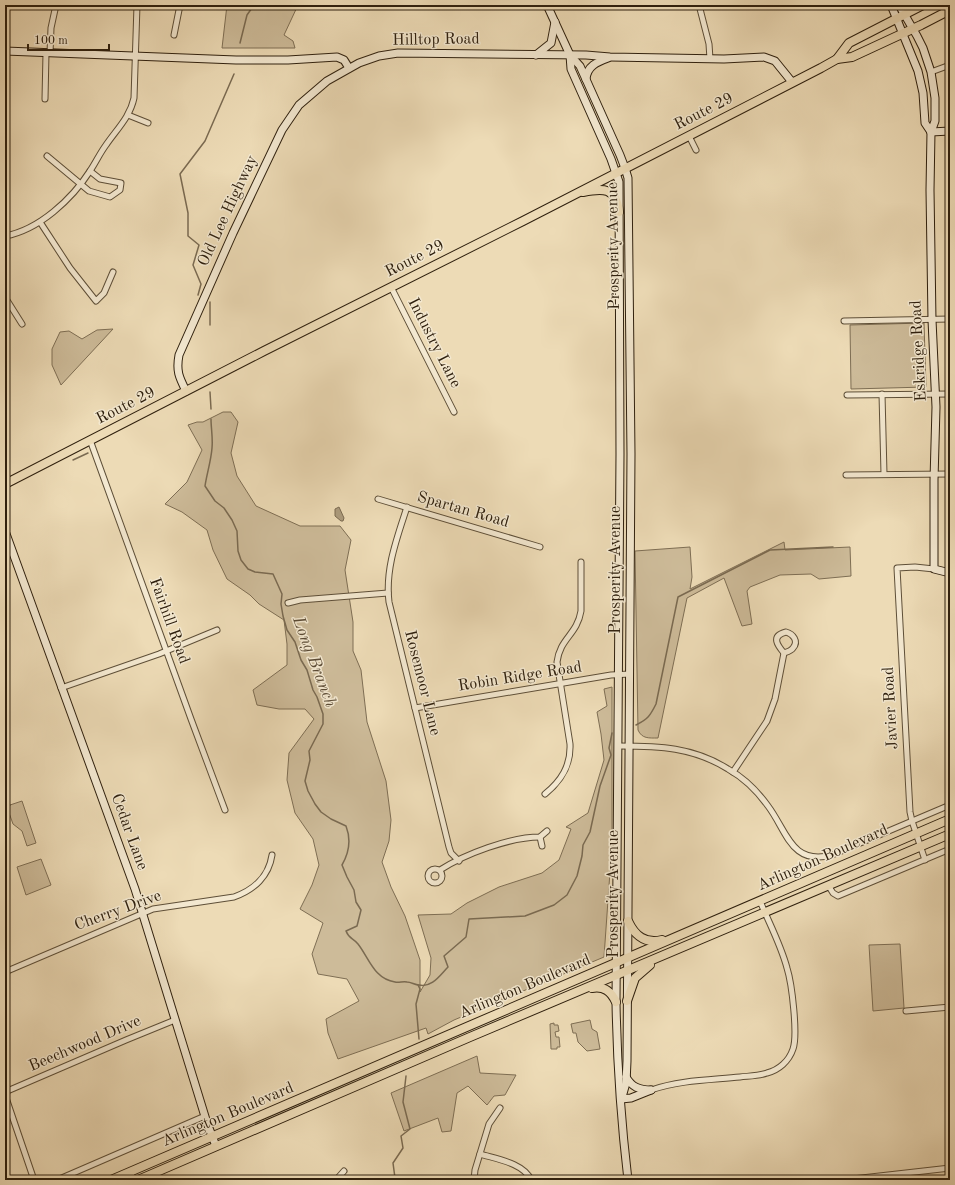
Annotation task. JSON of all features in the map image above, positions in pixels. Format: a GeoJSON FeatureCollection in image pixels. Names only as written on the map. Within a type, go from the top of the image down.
{"type":"FeatureCollection","features":[{"type":"Feature","properties":{"kind":"main road","name":"Prosperity Avenue"},"geometry":{"type":"LineString","coordinates":[[547,5],[570,55],[580,66],[626,168],[629,187],[631,454],[630,674],[626,1077],[622,1099]]}},
{"type":"Feature","properties":{"kind":"main road","name":"Route 29"},"geometry":{"type":"LineString","coordinates":[[837,59],[849,43],[923,5]]}},
{"type":"Feature","properties":{"kind":"main road","name":"Eskridge Road"},"geometry":{"type":"LineString","coordinates":[[894,6],[901,17],[913,29],[922,48],[930,72],[935,98],[935,121],[931,132],[930,190],[932,320],[936,394],[934,569]]}},
{"type":"Feature","properties":{"kind":"main road","name":"Route 29"},"geometry":{"type":"LineString","coordinates":[[5,484],[689,136],[837,59],[852,58],[950,10]]}},
{"type":"Feature","properties":{"kind":"main road","name":"Eskridge Road"},"geometry":{"type":"LineString","coordinates":[[901,17],[903,33],[918,71],[923,93],[925,123],[931,132]]}},
{"type":"Feature","properties":{"kind":"main road"},"geometry":{"type":"LineString","coordinates":[[536,55],[551,43],[555,22]]}},
{"type":"Feature","properties":{"kind":"main road"},"geometry":{"type":"LineString","coordinates":[[5,51],[276,60],[337,57],[344,60],[349,68]]}},
{"type":"Feature","properties":{"kind":"main road","name":"Hilltop Road"},"geometry":{"type":"LineString","coordinates":[[349,68],[372,58],[398,53],[570,55],[710,59],[764,57],[775,61],[792,82]]}},
{"type":"Feature","properties":{"kind":"main road","name":"Prosperity Avenue"},"geometry":{"type":"LineString","coordinates":[[570,55],[571,68],[619,182],[619,746],[618,963],[616,1002],[618,1053],[628,1180]]}},
{"type":"Feature","properties":{"kind":"main road"},"geometry":{"type":"LineString","coordinates":[[586,80],[591,67],[597,62],[610,57]]}},
{"type":"Feature","properties":{"kind":"main road","name":"Old Lee Highway"},"geometry":{"type":"LineString","coordinates":[[186,391],[177,369],[179,355],[206,292],[278,138],[288,119],[305,98],[327,81],[349,68]]}},
{"type":"Feature","properties":{"kind":"main road"},"geometry":{"type":"LineString","coordinates":[[931,132],[950,131]]}},
{"type":"Feature","properties":{"kind":"main road"},"geometry":{"type":"LineString","coordinates":[[572,195],[596,190],[607,190],[616,200],[619,212]]}},
{"type":"Feature","properties":{"kind":"main road","name":"Cedar Lane"},"geometry":{"type":"LineString","coordinates":[[5,531],[143,912],[204,1116],[216,1146]]}},
{"type":"Feature","properties":{"kind":"main road"},"geometry":{"type":"LineString","coordinates":[[934,569],[950,574]]}},
{"type":"Feature","properties":{"kind":"main road","name":"Arlington Boulevard"},"geometry":{"type":"LineString","coordinates":[[112,1180],[950,819]]}},
{"type":"Feature","properties":{"kind":"main road","name":"Arlington Boulevard"},"geometry":{"type":"LineString","coordinates":[[138,1180],[950,834]]}},
{"type":"Feature","properties":{"kind":"main road"},"geometry":{"type":"LineString","coordinates":[[628,921],[634,933],[641,939],[647,941],[658,941],[682,935]]}},
{"type":"Feature","properties":{"kind":"main road"},"geometry":{"type":"LineString","coordinates":[[627,1001],[635,978],[640,972],[660,958]]}},
{"type":"Feature","properties":{"kind":"main road"},"geometry":{"type":"LineString","coordinates":[[582,990],[597,987],[604,988],[611,992],[616,1002]]}},
{"type":"Feature","properties":{"kind":"main road"},"geometry":{"type":"LineString","coordinates":[[626,1077],[636,1088],[641,1090],[651,1090]]}},
{"type":"Feature","properties":{"kind":"main road"},"geometry":{"type":"LineString","coordinates":[[622,1099],[634,1098],[651,1090]]}},
{"type":"Feature","properties":{"kind":"street"},"geometry":{"type":"LineString","coordinates":[[45,99],[48,53],[56,5]]}},
{"type":"Feature","properties":{"kind":"street"},"geometry":{"type":"LineString","coordinates":[[5,236],[19,232],[40,222],[56,209],[81,184],[104,147],[128,115],[134,98],[137,5]]}},
{"type":"Feature","properties":{"kind":"street"},"geometry":{"type":"LineString","coordinates":[[174,35],[180,5]]}},
{"type":"Feature","properties":{"kind":"street"},"geometry":{"type":"LineString","coordinates":[[698,5],[709,44],[710,59]]}},
{"type":"Feature","properties":{"kind":"street"},"geometry":{"type":"LineString","coordinates":[[930,72],[950,65]]}},
{"type":"Feature","properties":{"kind":"street"},"geometry":{"type":"LineString","coordinates":[[128,115],[148,123]]}},
{"type":"Feature","properties":{"kind":"street"},"geometry":{"type":"LineString","coordinates":[[689,136],[696,150]]}},
{"type":"Feature","properties":{"kind":"street"},"geometry":{"type":"LineString","coordinates":[[47,156],[89,192],[110,197],[120,190],[121,183],[100,179],[90,171]]}},
{"type":"Feature","properties":{"kind":"street"},"geometry":{"type":"LineString","coordinates":[[40,222],[70,268],[96,301],[104,293],[113,272]]}},
{"type":"Feature","properties":{"kind":"street","name":"Industry Lane"},"geometry":{"type":"LineString","coordinates":[[391,287],[454,412]]}},
{"type":"Feature","properties":{"kind":"street"},"geometry":{"type":"LineString","coordinates":[[5,298],[22,324]]}},
{"type":"Feature","properties":{"kind":"street"},"geometry":{"type":"LineString","coordinates":[[844,321],[950,319]]}},
{"type":"Feature","properties":{"kind":"street"},"geometry":{"type":"LineString","coordinates":[[882,394],[884,474]]}},
{"type":"Feature","properties":{"kind":"street"},"geometry":{"type":"LineString","coordinates":[[847,395],[950,394]]}},
{"type":"Feature","properties":{"kind":"street","name":"Fairhill Road"},"geometry":{"type":"LineString","coordinates":[[90,440],[225,810]]}},
{"type":"Feature","properties":{"kind":"street"},"geometry":{"type":"LineString","coordinates":[[846,475],[950,474]]}},
{"type":"Feature","properties":{"kind":"street","name":"Spartan Road"},"geometry":{"type":"LineString","coordinates":[[378,499],[540,547]]}},
{"type":"Feature","properties":{"kind":"street","name":"Rosemoor Lane"},"geometry":{"type":"LineString","coordinates":[[407,508],[392,556],[389,571],[388,593],[449,847],[451,853],[459,860]]}},
{"type":"Feature","properties":{"kind":"street"},"geometry":{"type":"LineString","coordinates":[[545,794],[561,778],[570,757],[570,744],[557,662],[558,653],[561,646],[577,626],[581,611],[581,562]]}},
{"type":"Feature","properties":{"kind":"street","name":"Javier Road"},"geometry":{"type":"LineString","coordinates":[[925,860],[912,821],[909,804],[897,568],[915,567],[934,569]]}},
{"type":"Feature","properties":{"kind":"street"},"geometry":{"type":"LineString","coordinates":[[288,603],[300,600],[388,593]]}},
{"type":"Feature","properties":{"kind":"street"},"geometry":{"type":"LineString","coordinates":[[61,688],[166,651],[217,630]]}},
{"type":"Feature","properties":{"kind":"street"},"geometry":{"type":"LineString","coordinates":[[733,772],[762,730],[772,710],[784,654]]}},
{"type":"Feature","properties":{"kind":"street","name":"Robin Ridge Road"},"geometry":{"type":"LineString","coordinates":[[415,708],[619,674],[630,674]]}},
{"type":"Feature","properties":{"kind":"street"},"geometry":{"type":"LineString","coordinates":[[619,746],[664,747],[687,751],[714,761],[733,772],[761,797],[775,816],[786,838],[791,844],[804,854],[818,857],[832,855],[950,804]]}},
{"type":"Feature","properties":{"kind":"street"},"geometry":{"type":"LineString","coordinates":[[440,870],[459,860],[502,843],[540,837],[547,831]]}},
{"type":"Feature","properties":{"kind":"street"},"geometry":{"type":"LineString","coordinates":[[540,837],[542,846]]}},
{"type":"Feature","properties":{"kind":"street"},"geometry":{"type":"LineString","coordinates":[[828,885],[833,893],[838,896],[950,849]]}},
{"type":"Feature","properties":{"kind":"street","name":"Cherry Drive"},"geometry":{"type":"LineString","coordinates":[[5,972],[143,912],[162,906],[234,897],[241,894],[249,890],[261,880],[269,866],[272,855]]}},
{"type":"Feature","properties":{"kind":"street"},"geometry":{"type":"LineString","coordinates":[[651,1090],[685,1081],[768,1073],[778,1069],[793,1050],[795,1039],[793,1000],[786,963],[760,901]]}},
{"type":"Feature","properties":{"kind":"street"},"geometry":{"type":"LineString","coordinates":[[906,1011],[950,1007]]}},
{"type":"Feature","properties":{"kind":"street","name":"Beechwood Drive"},"geometry":{"type":"LineString","coordinates":[[5,1093],[175,1020]]}},
{"type":"Feature","properties":{"kind":"street"},"geometry":{"type":"LineString","coordinates":[[5,1093],[34,1180]]}},
{"type":"Feature","properties":{"kind":"street"},"geometry":{"type":"LineString","coordinates":[[474,1180],[489,1124],[500,1108]]}},
{"type":"Feature","properties":{"kind":"street"},"geometry":{"type":"LineString","coordinates":[[57,1180],[204,1116]]}},
{"type":"Feature","properties":{"kind":"street"},"geometry":{"type":"LineString","coordinates":[[480,1154],[519,1166],[528,1173],[531,1180]]}},
{"type":"Feature","properties":{"kind":"street"},"geometry":{"type":"LineString","coordinates":[[844,1180],[950,1168]]}},
{"type":"Feature","properties":{"kind":"street"},"geometry":{"type":"LineString","coordinates":[[336,1180],[344,1171]]}},
{"type":"Feature","properties":{"kind":"street"},"geometry":{"type":"LineString","coordinates":[[130,1172],[134,1180]]}},
{"type":"Feature","properties":{"kind":"shaded area"},"geometry":{"type":"Polygon","coordinates":[[[227,5],[298,5],[284,35],[293,41],[295,48],[222,48],[227,5]]]}},
{"type":"Feature","properties":{"kind":"shaded area"},"geometry":{"type":"Polygon","coordinates":[[[924,323],[926,387],[851,389],[850,325],[924,323]]]}},
{"type":"Feature","properties":{"kind":"shaded area"},"geometry":{"type":"Polygon","coordinates":[[[113,329],[61,385],[52,365],[52,349],[60,332],[69,331],[82,339],[97,330],[113,329]]]}},
{"type":"Feature","properties":{"kind":"shaded area"},"geometry":{"type":"Polygon","coordinates":[[[223,412],[231,412],[238,422],[231,453],[237,476],[256,506],[300,526],[340,526],[351,540],[345,570],[353,622],[353,651],[361,670],[367,722],[386,781],[391,820],[389,841],[382,862],[391,887],[405,916],[420,960],[420,992],[430,975],[431,958],[418,915],[451,914],[467,903],[499,887],[542,873],[559,860],[571,829],[566,827],[588,813],[604,760],[597,712],[607,706],[604,689],[612,687],[612,843],[604,957],[454,1020],[428,1034],[426,1028],[338,1059],[328,1033],[326,1019],[359,1001],[347,979],[318,974],[312,954],[323,923],[300,909],[312,885],[319,865],[313,839],[295,813],[287,780],[289,753],[314,719],[305,709],[279,709],[257,705],[253,690],[287,665],[287,644],[284,620],[259,604],[250,595],[227,579],[213,550],[207,530],[182,512],[165,504],[187,482],[202,450],[188,425],[203,422],[223,412]]]}},
{"type":"Feature","properties":{"kind":"shaded area"},"geometry":{"type":"Polygon","coordinates":[[[339,507],[344,518],[343,521],[335,516],[335,509],[339,507]]]}},
{"type":"Feature","properties":{"kind":"shaded area"},"geometry":{"type":"Polygon","coordinates":[[[784,542],[785,550],[850,547],[851,576],[819,579],[811,574],[780,575],[750,587],[747,591],[752,624],[742,626],[724,578],[687,598],[658,738],[646,737],[642,735],[638,730],[635,551],[690,547],[692,577],[690,589],[784,542]]]}},
{"type":"Feature","properties":{"kind":"shaded area"},"geometry":{"type":"Polygon","coordinates":[[[22,801],[36,843],[27,846],[22,831],[13,824],[8,810],[10,805],[22,801]]]}},
{"type":"Feature","properties":{"kind":"shaded area"},"geometry":{"type":"Polygon","coordinates":[[[41,859],[51,885],[26,895],[17,867],[41,859]]]}},
{"type":"Feature","properties":{"kind":"shaded area"},"geometry":{"type":"Polygon","coordinates":[[[900,944],[904,1008],[873,1011],[869,945],[900,944]]]}},
{"type":"Feature","properties":{"kind":"shaded area"},"geometry":{"type":"Polygon","coordinates":[[[590,1020],[592,1029],[597,1032],[600,1049],[587,1051],[578,1042],[576,1033],[573,1033],[571,1024],[590,1020]]]}},
{"type":"Feature","properties":{"kind":"shaded area"},"geometry":{"type":"Polygon","coordinates":[[[554,1023],[554,1025],[558,1025],[559,1031],[555,1032],[556,1037],[559,1037],[560,1047],[557,1047],[557,1049],[551,1049],[550,1024],[554,1023]]]}},
{"type":"Feature","properties":{"kind":"shaded area"},"geometry":{"type":"Polygon","coordinates":[[[477,1056],[480,1073],[516,1075],[505,1095],[494,1096],[487,1105],[468,1086],[457,1093],[451,1131],[442,1132],[438,1118],[404,1131],[391,1093],[477,1056]]]}},
{"type":"Feature","properties":{"kind":"waterway","name":"Long Branch"},"geometry":{"type":"LineString","coordinates":[[240,43],[247,15],[254,5]]}},
{"type":"Feature","properties":{"kind":"waterway","name":"Long Branch"},"geometry":{"type":"LineString","coordinates":[[198,295],[201,284],[193,265],[199,245],[188,236],[188,213],[180,174],[205,141],[234,74]]}},
{"type":"Feature","properties":{"kind":"waterway","name":"Long Branch"},"geometry":{"type":"LineString","coordinates":[[210,302],[210,325]]}},
{"type":"Feature","properties":{"kind":"waterway","name":"Long Branch"},"geometry":{"type":"LineString","coordinates":[[210,392],[211,409]]}},
{"type":"Feature","properties":{"kind":"waterway","name":"Long Branch"},"geometry":{"type":"LineString","coordinates":[[211,419],[212,448],[205,486],[215,501],[224,508],[232,520],[237,531],[238,551],[241,560],[248,569],[255,572],[273,574],[282,594],[281,604],[287,630],[295,642],[323,714],[323,724],[309,751],[310,760],[305,781],[308,791],[321,812],[331,819],[346,826],[348,831],[348,846],[342,865],[354,890],[356,902],[361,910],[357,926],[346,931],[347,934],[358,944],[373,967],[382,977],[395,982],[410,982],[418,985],[428,985],[448,967],[444,956],[466,937],[469,919],[525,916],[554,905],[567,895],[577,876],[583,845],[590,832],[600,786],[611,755],[609,748],[612,733]]}},
{"type":"Feature","properties":{"kind":"waterway"},"geometry":{"type":"LineString","coordinates":[[73,460],[88,453]]}},
{"type":"Feature","properties":{"kind":"waterway"},"geometry":{"type":"LineString","coordinates":[[636,725],[648,717],[656,704],[678,597],[770,550],[833,547]]}},
{"type":"Feature","properties":{"kind":"waterway"},"geometry":{"type":"LineString","coordinates":[[418,985],[420,989],[416,1004],[419,1039]]}},
{"type":"Feature","properties":{"kind":"waterway","name":"Long Branch"},"geometry":{"type":"LineString","coordinates":[[394,1180],[393,1163],[403,1148],[401,1136],[410,1129],[403,1102],[406,1076]]}}]}
